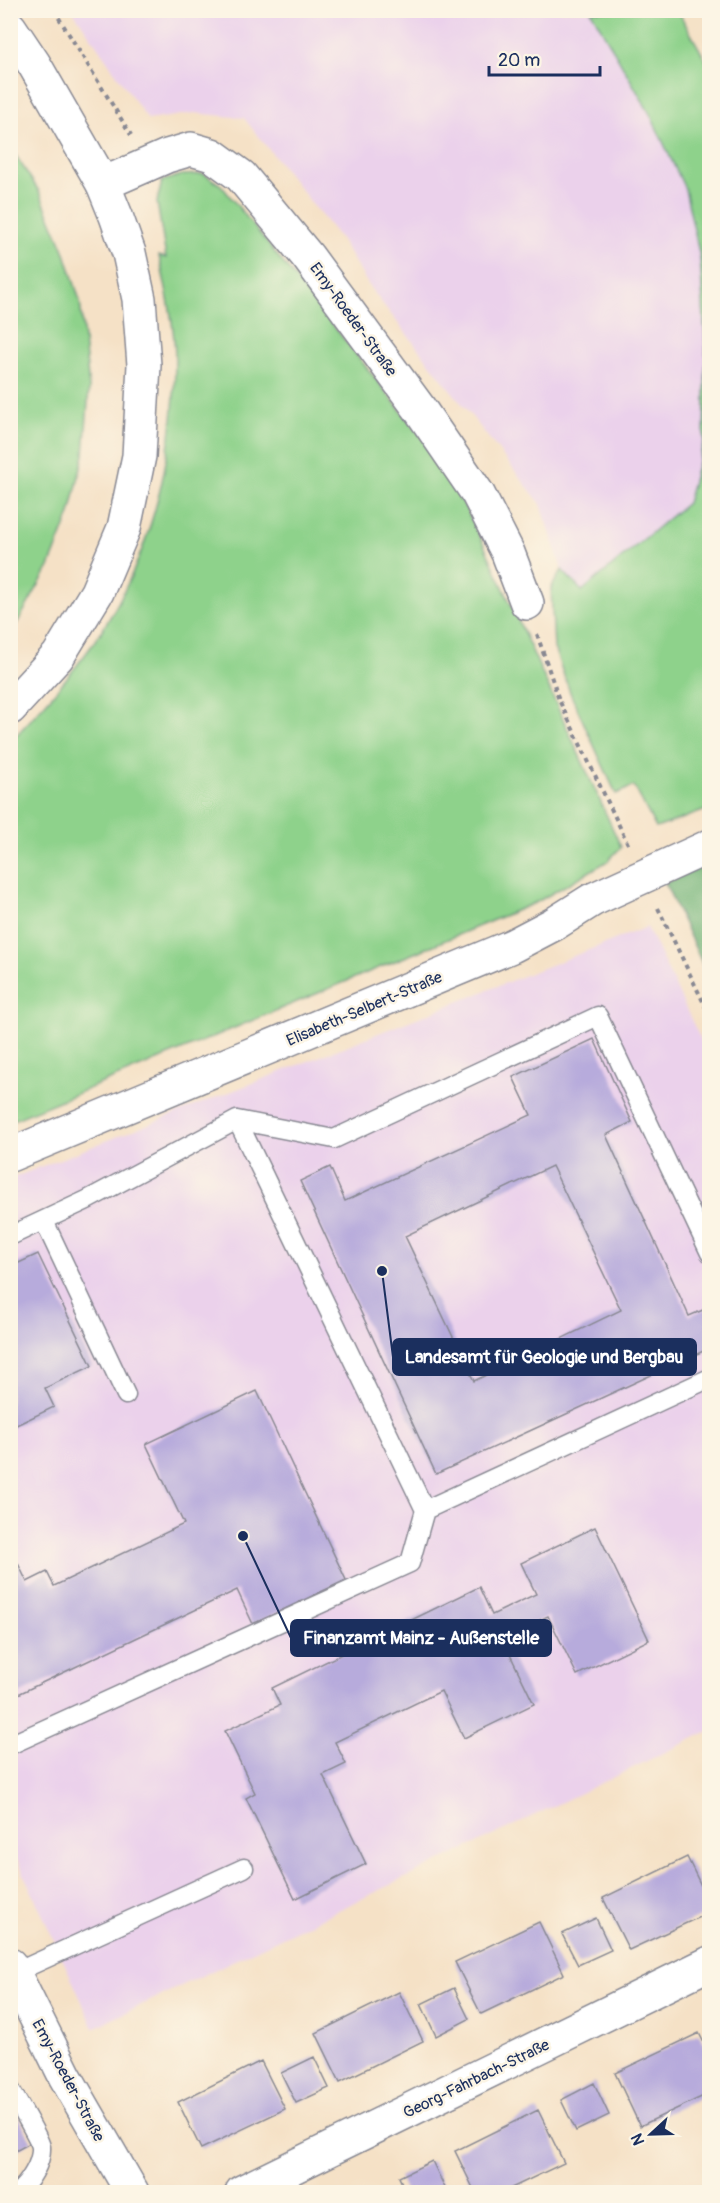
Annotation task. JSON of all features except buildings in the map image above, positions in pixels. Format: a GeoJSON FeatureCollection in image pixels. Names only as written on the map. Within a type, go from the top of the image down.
{"type":"FeatureCollection","features":[{"type":"Feature","properties":{"kind":"street"},"geometry":{"type":"LineString","coordinates":[[10,28],[34,64],[103,184],[129,253],[139,299],[144,365],[139,456],[124,528],[96,592],[58,656],[10,708]]}},
{"type":"Feature","properties":{"kind":"street","name":"Emy-Roeder-Straße"},"geometry":{"type":"LineString","coordinates":[[103,184],[191,149],[212,154],[241,176],[308,257],[419,408],[478,494],[508,553],[527,603]]}},
{"type":"Feature","properties":{"kind":"street","name":"Elisabeth-Selbert-Straße"},"geometry":{"type":"LineString","coordinates":[[10,1155],[512,946],[554,924],[592,900],[642,875],[710,846]]}},
{"type":"Feature","properties":{"kind":"street","name":"Georg-Fahrbach-Straße"},"geometry":{"type":"LineString","coordinates":[[242,2193],[710,1963]]}},
{"type":"Feature","properties":{"kind":"street","name":"Emy-Roeder-Straße"},"geometry":{"type":"LineString","coordinates":[[12,1969],[65,2076],[132,2193]]}},
{"type":"Feature","properties":{"kind":"lane"},"geometry":{"type":"LineString","coordinates":[[10,1236],[44,1221],[237,1120],[334,1139],[598,1016],[710,1253]]}},
{"type":"Feature","properties":{"kind":"lane"},"geometry":{"type":"LineString","coordinates":[[10,1745],[410,1563],[425,1510],[237,1120]]}},
{"type":"Feature","properties":{"kind":"lane"},"geometry":{"type":"LineString","coordinates":[[44,1221],[126,1395]]}},
{"type":"Feature","properties":{"kind":"lane"},"geometry":{"type":"LineString","coordinates":[[425,1510],[710,1378]]}},
{"type":"Feature","properties":{"kind":"lane"},"geometry":{"type":"LineString","coordinates":[[12,1969],[244,1868]]}},
{"type":"Feature","properties":{"kind":"lane"},"geometry":{"type":"LineString","coordinates":[[10,2089],[41,2147],[38,2163],[27,2184],[18,2193]]}},
{"type":"Feature","properties":{"kind":"path"},"geometry":{"type":"LineString","coordinates":[[54,10],[149,164]]}},
{"type":"Feature","properties":{"kind":"path"},"geometry":{"type":"LineString","coordinates":[[527,603],[559,700],[710,1016]]}},
{"type":"Feature","properties":{"kind":"shaded area"},"geometry":{"type":"Polygon","coordinates":[[[73,11],[591,11],[650,114],[685,189],[700,257],[706,351],[704,441],[687,503],[582,591],[562,570],[541,504],[371,289],[341,240],[244,118],[194,113],[148,120],[73,11]]]}},
{"type":"Feature","properties":{"kind":"shaded area"},"geometry":{"type":"Polygon","coordinates":[[[647,927],[709,1057],[709,1731],[94,2028],[11,1846],[10,1179],[647,927]]]}},
{"type":"Feature","properties":{"kind":"green space"},"geometry":{"type":"Polygon","coordinates":[[[591,11],[678,11],[709,66],[709,809],[656,828],[634,786],[616,794],[571,695],[554,648],[551,588],[562,570],[582,591],[687,503],[704,441],[706,351],[700,257],[685,189],[650,114],[591,11]]]}},
{"type":"Feature","properties":{"kind":"green space"},"geometry":{"type":"Polygon","coordinates":[[[10,147],[39,191],[64,250],[80,301],[89,388],[84,455],[70,514],[49,567],[11,634],[10,147]]]}},
{"type":"Feature","properties":{"kind":"green space"},"geometry":{"type":"Polygon","coordinates":[[[204,174],[221,185],[422,437],[454,485],[484,545],[621,847],[608,861],[537,902],[11,1121],[10,742],[52,696],[90,648],[111,616],[143,547],[164,473],[174,398],[173,334],[159,256],[166,258],[157,202],[162,181],[182,175],[204,174]]]}},
{"type":"Feature","properties":{"kind":"green space"},"geometry":{"type":"Polygon","coordinates":[[[709,863],[709,978],[665,883],[709,863]]]}},
{"type":"Feature","properties":{"kind":"place","name":"Landesamt für Geologie und Bergbau"},"geometry":{"type":"Point","coordinates":[382,1271]}},
{"type":"Feature","properties":{"kind":"place","name":"Finanzamt Mainz - Außenstelle"},"geometry":{"type":"Point","coordinates":[243,1536]}}]}
